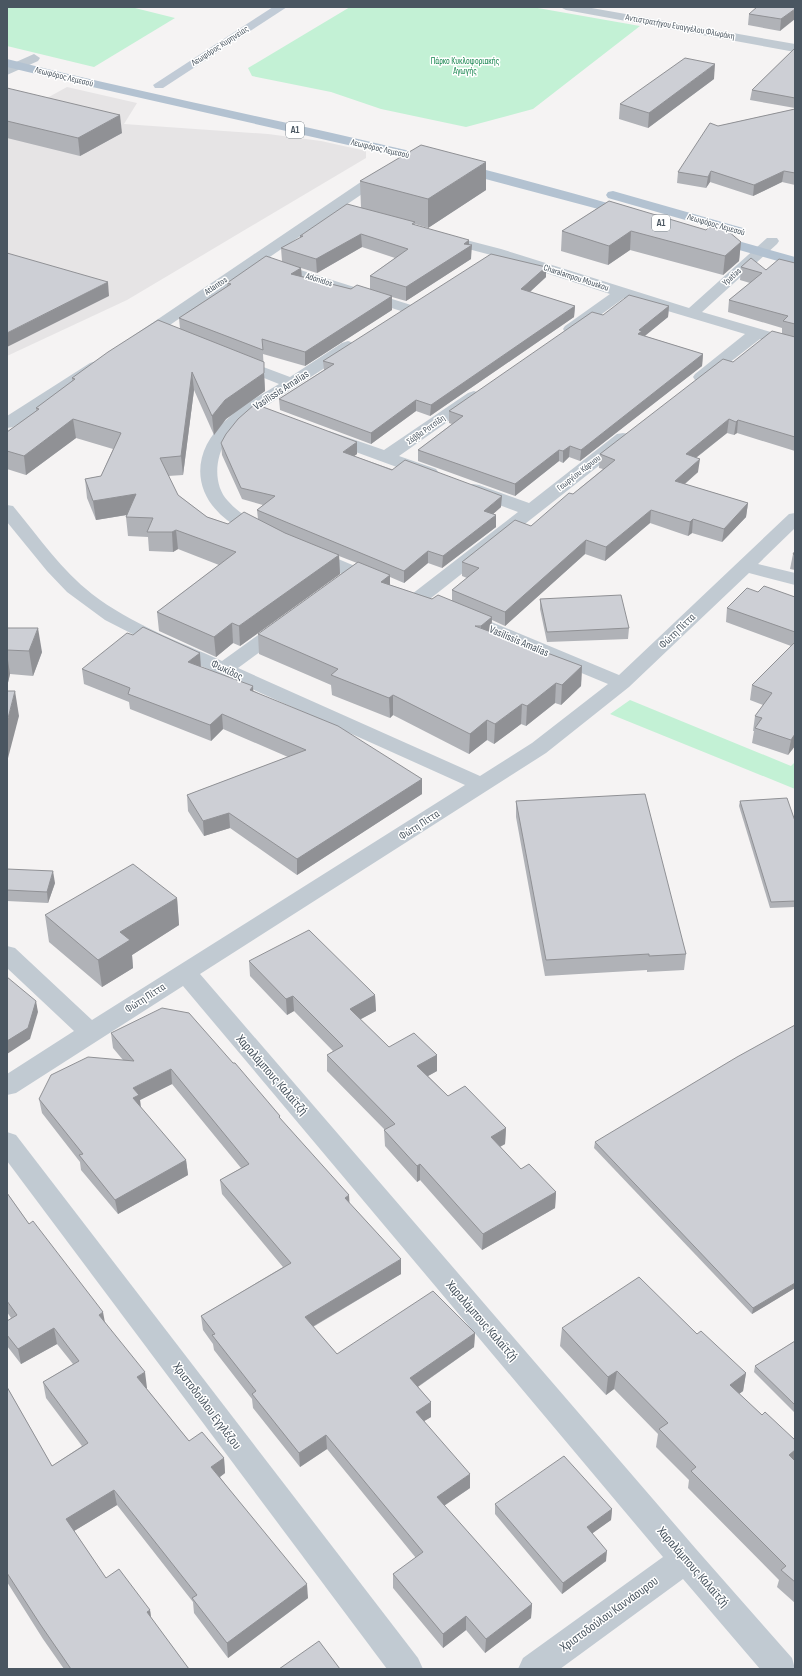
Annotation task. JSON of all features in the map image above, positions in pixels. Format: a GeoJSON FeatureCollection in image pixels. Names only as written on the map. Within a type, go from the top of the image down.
{"type":"FeatureCollection","features":[{"type":"Feature","properties":{"kind":"main road","name":"Λεωφόρος Κυρηνείας"},"geometry":{"type":"LineString","coordinates":[[159,84],[281,7]]}},
{"type":"Feature","properties":{"kind":"main road","name":"Λεωφόρος Λεμεσού"},"geometry":{"type":"LineString","coordinates":[[7,50],[50,61]]}},
{"type":"Feature","properties":{"kind":"main road","name":"Λεωφόρος Λεμεσού"},"geometry":{"type":"LineString","coordinates":[[11,67],[410,155],[525,184],[795,262]]}},
{"type":"Feature","properties":{"kind":"main road"},"geometry":{"type":"LineString","coordinates":[[143,81],[178,89]]}},
{"type":"Feature","properties":{"kind":"main road","name":"Λεωφόρος Λεμεσού"},"geometry":{"type":"LineString","coordinates":[[292,116],[423,147],[632,200],[787,245]]}},
{"type":"Feature","properties":{"kind":"street","name":"Αντιστρατήγου Ευαγγέλου Φλωράκη"},"geometry":{"type":"LineString","coordinates":[[566,7],[795,48]]}},
{"type":"Feature","properties":{"kind":"street"},"geometry":{"type":"LineString","coordinates":[[11,67],[34,58]]}},
{"type":"Feature","properties":{"kind":"street","name":"Atlantos"},"geometry":{"type":"LineString","coordinates":[[128,346],[161,332],[255,260],[340,210],[410,155],[423,147]]}},
{"type":"Feature","properties":{"kind":"street","name":"Charalampou Mouskou"},"geometry":{"type":"LineString","coordinates":[[429,234],[496,252],[622,293],[795,344]]}},
{"type":"Feature","properties":{"kind":"street","name":"Ypatias"},"geometry":{"type":"LineString","coordinates":[[692,313],[772,241]]}},
{"type":"Feature","properties":{"kind":"street"},"geometry":{"type":"LineString","coordinates":[[478,264],[496,252]]}},
{"type":"Feature","properties":{"kind":"street","name":"Adonidos"},"geometry":{"type":"LineString","coordinates":[[255,260],[413,304],[387,321]]}},
{"type":"Feature","properties":{"kind":"street"},"geometry":{"type":"LineString","coordinates":[[556,339],[622,293]]}},
{"type":"Feature","properties":{"kind":"street"},"geometry":{"type":"LineString","coordinates":[[690,385],[758,332]]}},
{"type":"Feature","properties":{"kind":"street","name":"Vasilissis Amalias"},"geometry":{"type":"LineString","coordinates":[[278,539],[253,528],[230,514],[219,504],[210,489],[208,470],[211,453],[219,438],[233,423],[253,408],[362,337]]}},
{"type":"Feature","properties":{"kind":"street"},"geometry":{"type":"LineString","coordinates":[[226,357],[292,383]]}},
{"type":"Feature","properties":{"kind":"street"},"geometry":{"type":"LineString","coordinates":[[7,423],[109,358]]}},
{"type":"Feature","properties":{"kind":"street","name":"Σάββα Ροτσίδη"},"geometry":{"type":"LineString","coordinates":[[386,457],[485,388]]}},
{"type":"Feature","properties":{"kind":"street"},"geometry":{"type":"LineString","coordinates":[[253,408],[275,416]]}},
{"type":"Feature","properties":{"kind":"street","name":"Γεωργίου Κάρυου"},"geometry":{"type":"LineString","coordinates":[[419,599],[530,510],[635,429]]}},
{"type":"Feature","properties":{"kind":"street"},"geometry":{"type":"LineString","coordinates":[[312,430],[530,510]]}},
{"type":"Feature","properties":{"kind":"street","name":"Φωκίδος"},"geometry":{"type":"LineString","coordinates":[[7,510],[46,561],[65,581],[86,599],[119,620],[224,669],[481,784]]}},
{"type":"Feature","properties":{"kind":"street","name":"Φώτη Πίττα"},"geometry":{"type":"LineString","coordinates":[[7,1086],[539,748],[601,701],[622,683],[795,518]]}},
{"type":"Feature","properties":{"kind":"street","name":"Vasilissis Amalias"},"geometry":{"type":"LineString","coordinates":[[299,548],[622,683]]}},
{"type":"Feature","properties":{"kind":"street"},"geometry":{"type":"LineString","coordinates":[[745,566],[795,579]]}},
{"type":"Feature","properties":{"kind":"street"},"geometry":{"type":"LineString","coordinates":[[338,587],[356,573]]}},
{"type":"Feature","properties":{"kind":"street"},"geometry":{"type":"LineString","coordinates":[[224,669],[299,615]]}},
{"type":"Feature","properties":{"kind":"street"},"geometry":{"type":"LineString","coordinates":[[7,954],[90,1032]]}},
{"type":"Feature","properties":{"kind":"street","name":"Χαραλάμπους Καλαϊτζή"},"geometry":{"type":"LineString","coordinates":[[185,972],[685,1559],[781,1669]]}},
{"type":"Feature","properties":{"kind":"street","name":"Χριστοδούλου Εγγλέζου"},"geometry":{"type":"LineString","coordinates":[[7,1142],[407,1669]]}},
{"type":"Feature","properties":{"kind":"street","name":"Χριστοδούλου Καννάουρου"},"geometry":{"type":"LineString","coordinates":[[534,1669],[685,1559]]}},
{"type":"Feature","properties":{"kind":"shaded area"},"geometry":{"type":"Polygon","coordinates":[[[67,87],[137,103],[124,124],[268,134],[321,141],[366,151],[366,158],[127,300],[7,356],[7,120],[67,87]]]}},
{"type":"Feature","properties":{"kind":"green space"},"geometry":{"type":"Polygon","coordinates":[[[7,7],[131,7],[175,18],[94,67],[7,46],[7,7]]]}},
{"type":"Feature","properties":{"kind":"green space","name":"Πάρκο Κυκλοφοριακής Αγωγής"},"geometry":{"type":"Polygon","coordinates":[[[350,7],[532,7],[640,26],[533,109],[466,127],[381,109],[331,92],[252,76],[248,68],[350,7]]]}},
{"type":"Feature","properties":{"kind":"green space"},"geometry":{"type":"Polygon","coordinates":[[[630,700],[791,766],[795,762],[795,789],[610,714],[630,700]]]}},
{"type":"Feature","properties":{"kind":"building"},"geometry":{"type":"Polygon","coordinates":[[[757,7],[795,7],[795,9],[781,19],[749,14],[757,7]]]}},
{"type":"Feature","properties":{"kind":"building"},"geometry":{"type":"Polygon","coordinates":[[[795,48],[795,98],[752,90],[795,48]]]}},
{"type":"Feature","properties":{"kind":"building"},"geometry":{"type":"Polygon","coordinates":[[[685,58],[715,64],[649,113],[620,104],[685,58]]]}},
{"type":"Feature","properties":{"kind":"building"},"geometry":{"type":"Polygon","coordinates":[[[7,88],[120,115],[78,138],[7,121],[7,88]]]}},
{"type":"Feature","properties":{"kind":"building"},"geometry":{"type":"Polygon","coordinates":[[[795,109],[795,173],[784,171],[754,185],[711,171],[708,177],[678,172],[710,123],[718,126],[795,109]]]}},
{"type":"Feature","properties":{"kind":"building"},"geometry":{"type":"Polygon","coordinates":[[[421,145],[486,162],[428,199],[360,181],[421,145]]]}},
{"type":"Feature","properties":{"kind":"building"},"geometry":{"type":"Polygon","coordinates":[[[609,201],[706,230],[709,227],[728,231],[741,242],[725,256],[631,231],[609,246],[562,231],[609,201]]]}},
{"type":"Feature","properties":{"kind":"building"},"geometry":{"type":"Polygon","coordinates":[[[347,204],[415,222],[412,224],[469,240],[464,244],[472,245],[406,287],[370,276],[408,249],[361,234],[316,259],[281,248],[303,236],[300,236],[347,204]]]}},
{"type":"Feature","properties":{"kind":"building"},"geometry":{"type":"Polygon","coordinates":[[[7,253],[108,282],[7,333],[7,253]]]}},
{"type":"Feature","properties":{"kind":"building"},"geometry":{"type":"Polygon","coordinates":[[[491,254],[546,267],[521,289],[575,306],[431,405],[416,400],[371,433],[279,399],[334,364],[323,361],[491,254]]]}},
{"type":"Feature","properties":{"kind":"building"},"geometry":{"type":"Polygon","coordinates":[[[266,256],[301,268],[291,274],[351,289],[357,285],[392,296],[305,352],[262,339],[263,350],[179,318],[231,284],[227,283],[266,256]]]}},
{"type":"Feature","properties":{"kind":"building"},"geometry":{"type":"Polygon","coordinates":[[[751,258],[766,270],[779,259],[795,263],[795,324],[783,321],[788,316],[729,300],[762,273],[741,267],[751,258]]]}},
{"type":"Feature","properties":{"kind":"building"},"geometry":{"type":"Polygon","coordinates":[[[629,295],[669,306],[639,330],[642,331],[638,334],[703,354],[581,450],[570,446],[563,451],[559,450],[515,484],[418,450],[463,416],[449,411],[592,312],[603,315],[629,295]]]}},
{"type":"Feature","properties":{"kind":"building"},"geometry":{"type":"Polygon","coordinates":[[[158,320],[264,362],[264,373],[225,400],[212,416],[192,372],[181,456],[160,458],[178,495],[207,517],[228,524],[244,512],[285,533],[339,555],[239,626],[232,623],[214,637],[157,612],[236,552],[176,530],[172,532],[147,532],[153,518],[126,517],[136,494],[93,501],[85,479],[101,476],[121,433],[73,419],[24,456],[7,451],[7,432],[39,409],[36,408],[75,379],[72,378],[108,352],[158,320]]]}},
{"type":"Feature","properties":{"kind":"building"},"geometry":{"type":"Polygon","coordinates":[[[772,331],[795,337],[795,437],[738,420],[736,422],[729,419],[686,454],[700,459],[675,481],[748,503],[724,529],[693,519],[690,522],[651,510],[606,547],[586,540],[505,612],[452,590],[479,568],[462,562],[515,520],[531,526],[569,493],[573,494],[615,460],[600,454],[723,359],[733,362],[772,331]]]}},
{"type":"Feature","properties":{"kind":"building"},"geometry":{"type":"Polygon","coordinates":[[[255,404],[357,442],[343,452],[392,470],[405,460],[502,496],[484,511],[496,515],[443,556],[428,551],[404,571],[257,510],[275,496],[241,488],[221,443],[238,419],[255,404]]]}},
{"type":"Feature","properties":{"kind":"building"},"geometry":{"type":"Polygon","coordinates":[[[358,562],[390,575],[381,582],[432,599],[438,595],[492,617],[481,626],[475,626],[582,666],[562,685],[556,683],[527,706],[522,704],[495,724],[487,720],[470,734],[393,695],[389,698],[331,675],[338,669],[258,634],[358,562]]]}},
{"type":"Feature","properties":{"kind":"building"},"geometry":{"type":"Polygon","coordinates":[[[764,586],[795,597],[795,632],[727,608],[747,588],[758,592],[764,586]]]}},
{"type":"Feature","properties":{"kind":"building"},"geometry":{"type":"Polygon","coordinates":[[[621,595],[629,628],[547,632],[540,599],[621,595]]]}},
{"type":"Feature","properties":{"kind":"building"},"geometry":{"type":"Polygon","coordinates":[[[143,627],[200,653],[188,662],[253,686],[250,690],[338,726],[422,779],[297,859],[229,813],[203,821],[187,795],[306,750],[222,714],[210,725],[128,694],[130,688],[82,669],[127,633],[133,635],[143,627]]]}},
{"type":"Feature","properties":{"kind":"building"},"geometry":{"type":"Polygon","coordinates":[[[7,628],[38,628],[29,651],[7,650],[7,628]]]}},
{"type":"Feature","properties":{"kind":"building"},"geometry":{"type":"Polygon","coordinates":[[[795,642],[795,734],[791,740],[755,728],[762,718],[755,716],[772,693],[752,685],[795,642]]]}},
{"type":"Feature","properties":{"kind":"building"},"geometry":{"type":"Polygon","coordinates":[[[7,691],[15,691],[7,722],[7,691]]]}},
{"type":"Feature","properties":{"kind":"building"},"geometry":{"type":"Polygon","coordinates":[[[645,794],[686,954],[649,956],[649,954],[546,960],[516,801],[645,794]]]}},
{"type":"Feature","properties":{"kind":"building"},"geometry":{"type":"Polygon","coordinates":[[[787,798],[795,821],[795,901],[771,902],[740,801],[787,798]]]}},
{"type":"Feature","properties":{"kind":"building"},"geometry":{"type":"Polygon","coordinates":[[[133,864],[177,898],[120,932],[130,940],[98,960],[45,915],[133,864]]]}},
{"type":"Feature","properties":{"kind":"building"},"geometry":{"type":"Polygon","coordinates":[[[7,869],[53,871],[47,892],[7,890],[7,869]]]}},
{"type":"Feature","properties":{"kind":"building"},"geometry":{"type":"Polygon","coordinates":[[[309,930],[375,995],[350,1009],[389,1047],[414,1033],[437,1055],[417,1066],[448,1096],[465,1086],[506,1128],[491,1137],[521,1169],[529,1164],[556,1192],[483,1234],[420,1164],[417,1166],[384,1130],[395,1124],[327,1055],[343,1046],[293,996],[286,999],[249,961],[309,930]]]}},
{"type":"Feature","properties":{"kind":"building"},"geometry":{"type":"Polygon","coordinates":[[[7,977],[36,1001],[28,1028],[7,1041],[7,977]]]}},
{"type":"Feature","properties":{"kind":"building"},"geometry":{"type":"Polygon","coordinates":[[[162,1008],[189,1013],[233,1063],[235,1063],[280,1116],[279,1117],[349,1195],[345,1198],[401,1259],[305,1317],[337,1354],[433,1291],[475,1333],[410,1378],[431,1402],[416,1412],[470,1474],[437,1497],[532,1604],[486,1639],[466,1616],[443,1634],[393,1574],[423,1552],[326,1435],[299,1453],[252,1394],[256,1391],[212,1335],[215,1334],[201,1316],[291,1263],[220,1180],[249,1164],[171,1069],[133,1088],[139,1095],[133,1098],[186,1160],[115,1200],[79,1155],[83,1154],[39,1099],[51,1075],[88,1057],[134,1061],[111,1033],[162,1008]]]}},
{"type":"Feature","properties":{"kind":"building"},"geometry":{"type":"Polygon","coordinates":[[[795,1025],[795,1283],[753,1308],[595,1142],[737,1057],[795,1025]]]}},
{"type":"Feature","properties":{"kind":"building"},"geometry":{"type":"Polygon","coordinates":[[[7,1193],[29,1224],[33,1221],[103,1312],[99,1315],[145,1372],[137,1377],[189,1441],[202,1432],[224,1458],[211,1467],[307,1584],[227,1643],[192,1598],[197,1595],[114,1490],[66,1519],[106,1578],[119,1569],[150,1610],[147,1612],[189,1669],[71,1669],[7,1573],[7,1387],[52,1466],[88,1443],[43,1382],[79,1361],[54,1328],[18,1349],[7,1335],[7,1321],[17,1315],[7,1301],[7,1193]]]}},
{"type":"Feature","properties":{"kind":"building"},"geometry":{"type":"Polygon","coordinates":[[[639,1277],[697,1334],[701,1331],[746,1373],[730,1385],[762,1415],[765,1412],[795,1440],[795,1450],[789,1455],[795,1461],[795,1582],[781,1570],[786,1566],[691,1471],[696,1467],[659,1429],[668,1423],[617,1371],[608,1377],[562,1328],[639,1277]]]}},
{"type":"Feature","properties":{"kind":"building"},"geometry":{"type":"Polygon","coordinates":[[[795,1341],[795,1405],[755,1366],[795,1341]]]}},
{"type":"Feature","properties":{"kind":"building"},"geometry":{"type":"Polygon","coordinates":[[[564,1456],[612,1509],[587,1527],[607,1551],[563,1583],[495,1504],[564,1456]]]}},
{"type":"Feature","properties":{"kind":"building"},"geometry":{"type":"Polygon","coordinates":[[[319,1641],[340,1669],[279,1669],[319,1641]]]}}]}
